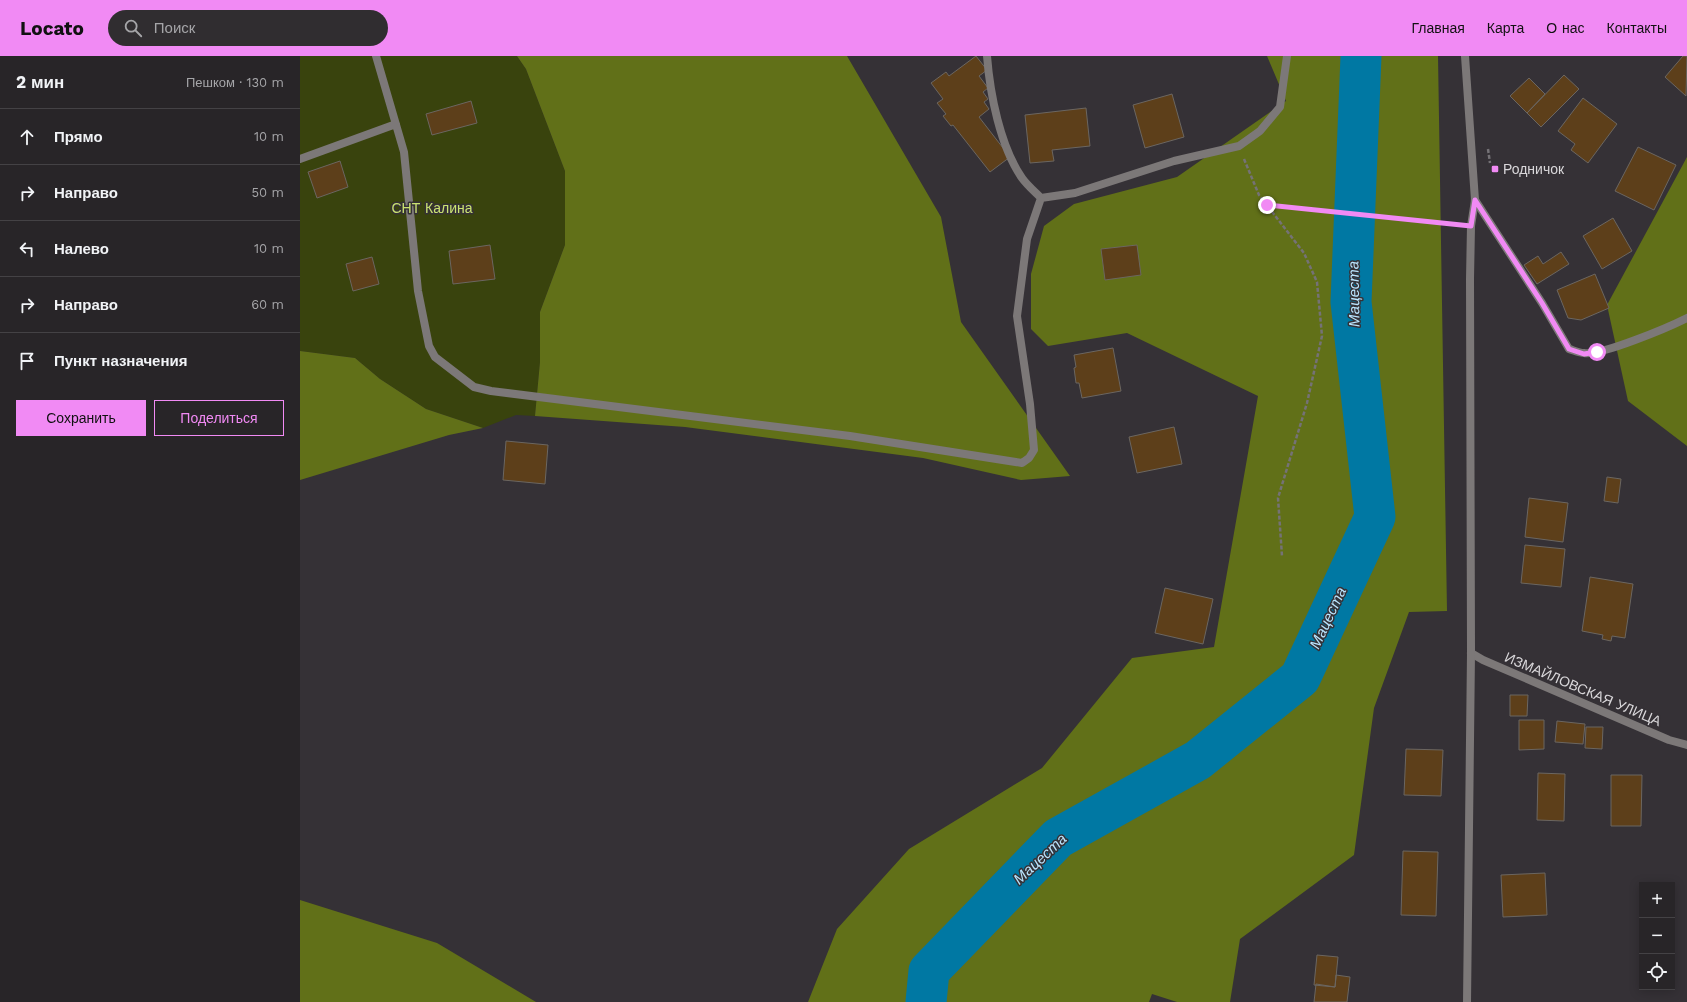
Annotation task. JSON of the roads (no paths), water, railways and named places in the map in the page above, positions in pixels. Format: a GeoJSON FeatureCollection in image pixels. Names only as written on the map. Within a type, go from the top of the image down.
{"type":"FeatureCollection","features":[{"type":"Feature","properties":{"kind":"street"},"geometry":{"type":"LineString","coordinates":[[376,56],[404,152],[418,291],[429,346],[435,358],[474,387],[491,391],[850,436],[1022,463],[1029,458],[1034,450],[1030,404],[1017,316],[1026,239],[1041,198]]}},
{"type":"Feature","properties":{"kind":"street"},"geometry":{"type":"LineString","coordinates":[[987,56],[989,83],[1005,140],[1014,165],[1022,179],[1041,198]]}},
{"type":"Feature","properties":{"kind":"street"},"geometry":{"type":"LineString","coordinates":[[1041,198],[1075,193],[1174,160],[1239,146],[1260,131],[1280,107],[1287,56]]}},
{"type":"Feature","properties":{"kind":"street"},"geometry":{"type":"LineString","coordinates":[[1465,56],[1475,200],[1471,226],[1471,653],[1467,1002]]}},
{"type":"Feature","properties":{"kind":"street"},"geometry":{"type":"LineString","coordinates":[[300,159],[396,124]]}},
{"type":"Feature","properties":{"kind":"street"},"geometry":{"type":"LineString","coordinates":[[1475,200],[1542,303],[1569,349],[1584,354],[1597,352],[1666,329],[1687,318]]}},
{"type":"Feature","properties":{"kind":"street","name":"ИЗМАЙЛОВСКАЯ УЛИЦА"},"geometry":{"type":"LineString","coordinates":[[1471,653],[1483,660],[1669,740],[1687,745]]}},
{"type":"Feature","properties":{"kind":"waterway","name":"Мацеста"},"geometry":{"type":"LineString","coordinates":[[926,1002],[929,971],[1058,838],[1198,760],[1300,678],[1375,517],[1351,302],[1361,56]]}},
{"type":"Feature","properties":{"kind":"place","name":"Родничок"},"geometry":{"type":"Point","coordinates":[1495,169]}},
{"type":"Feature","properties":{"kind":"park label","name":"СНТ Калина"},"geometry":{"type":"Point","coordinates":[432,208]}}]}
